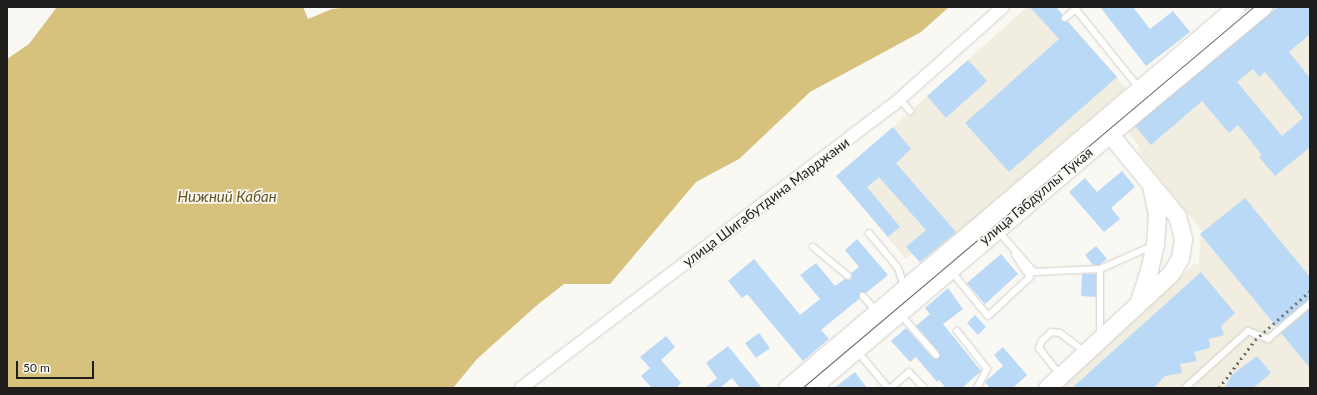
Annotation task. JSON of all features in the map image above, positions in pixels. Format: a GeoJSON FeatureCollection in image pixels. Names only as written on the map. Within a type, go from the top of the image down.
{"type":"FeatureCollection","features":[{"type":"Feature","properties":{"kind":"main road","name":"улица Габдуллы Тукая"},"geometry":{"type":"LineString","coordinates":[[811,388],[950,270],[1000,233],[1106,129],[1140,89],[1236,7]]}},
{"type":"Feature","properties":{"kind":"main road","name":"улица Габдуллы Тукая"},"geometry":{"type":"LineString","coordinates":[[787,388],[906,288],[1106,129],[1263,7]]}},
{"type":"Feature","properties":{"kind":"main road"},"geometry":{"type":"LineString","coordinates":[[1047,388],[1171,273],[1180,258],[1183,238],[1177,216],[1106,129]]}},
{"type":"Feature","properties":{"kind":"main road"},"geometry":{"type":"LineString","coordinates":[[1138,303],[1156,244],[1156,214],[1151,186]]}},
{"type":"Feature","properties":{"kind":"street","name":"улица Шигабутдина Марджани"},"geometry":{"type":"LineString","coordinates":[[521,388],[900,99],[1003,7]]}},
{"type":"Feature","properties":{"kind":"lane"},"geometry":{"type":"LineString","coordinates":[[1066,18],[1075,8],[1140,89]]}},
{"type":"Feature","properties":{"kind":"lane"},"geometry":{"type":"LineString","coordinates":[[900,99],[910,111]]}},
{"type":"Feature","properties":{"kind":"lane"},"geometry":{"type":"LineString","coordinates":[[869,233],[898,268],[902,283],[906,288]]}},
{"type":"Feature","properties":{"kind":"lane"},"geometry":{"type":"LineString","coordinates":[[1000,233],[1034,272],[1100,269],[1156,244]]}},
{"type":"Feature","properties":{"kind":"lane"},"geometry":{"type":"LineString","coordinates":[[950,270],[988,316],[1030,277],[1000,233]]}},
{"type":"Feature","properties":{"kind":"lane"},"geometry":{"type":"LineString","coordinates":[[813,246],[848,276]]}},
{"type":"Feature","properties":{"kind":"lane"},"geometry":{"type":"LineString","coordinates":[[1100,269],[1100,339]]}},
{"type":"Feature","properties":{"kind":"lane"},"geometry":{"type":"LineString","coordinates":[[863,296],[877,312]]}},
{"type":"Feature","properties":{"kind":"lane"},"geometry":{"type":"LineString","coordinates":[[1185,388],[1248,331],[1268,339],[1310,303]]}},
{"type":"Feature","properties":{"kind":"lane"},"geometry":{"type":"LineString","coordinates":[[899,313],[936,355]]}},
{"type":"Feature","properties":{"kind":"lane"},"geometry":{"type":"LineString","coordinates":[[957,331],[987,369],[977,388]]}},
{"type":"Feature","properties":{"kind":"lane"},"geometry":{"type":"LineString","coordinates":[[1060,376],[1039,348],[1042,341],[1051,332],[1060,332],[1086,352]]}},
{"type":"Feature","properties":{"kind":"lane"},"geometry":{"type":"LineString","coordinates":[[856,350],[888,388]]}},
{"type":"Feature","properties":{"kind":"lane"},"geometry":{"type":"LineString","coordinates":[[891,388],[909,372],[923,387]]}},
{"type":"Feature","properties":{"kind":"shaded area"},"geometry":{"type":"Polygon","coordinates":[[[1027,7],[1056,7],[1126,88],[921,264],[912,254],[906,259],[836,176],[1027,7]]]}},
{"type":"Feature","properties":{"kind":"shaded area"},"geometry":{"type":"Polygon","coordinates":[[[1271,7],[1310,7],[1310,388],[1060,388],[1195,263],[1199,265],[1201,230],[1139,153],[1138,144],[1126,130],[1271,7]]]}},
{"type":"Feature","properties":{"kind":"water","name":"Нижний Кабан"},"geometry":{"type":"Polygon","coordinates":[[[57,7],[303,7],[308,19],[332,9],[351,7],[949,7],[921,32],[810,92],[739,159],[696,182],[610,284],[564,284],[536,306],[477,359],[453,388],[7,388],[7,59],[29,44],[57,7]]]}},
{"type":"Feature","properties":{"kind":"building"},"geometry":{"type":"Polygon","coordinates":[[[1030,7],[1056,7],[1062,14],[1062,21],[1068,22],[1117,77],[1009,172],[965,123],[1059,39],[1030,7]]]}},
{"type":"Feature","properties":{"kind":"building"},"geometry":{"type":"Polygon","coordinates":[[[1100,7],[1133,7],[1150,29],[1173,11],[1190,32],[1146,66],[1100,7]]]}},
{"type":"Feature","properties":{"kind":"building"},"geometry":{"type":"Polygon","coordinates":[[[1278,7],[1310,7],[1310,34],[1289,52],[1310,78],[1310,147],[1275,176],[1259,157],[1262,155],[1238,125],[1229,133],[1202,101],[1151,145],[1135,126],[1278,7]],[[1253,69],[1237,82],[1282,136],[1303,118],[1265,72],[1259,77],[1253,69]]]}},
{"type":"Feature","properties":{"kind":"building"},"geometry":{"type":"Polygon","coordinates":[[[968,60],[987,81],[946,118],[927,96],[968,60]]]}},
{"type":"Feature","properties":{"kind":"building"},"geometry":{"type":"Polygon","coordinates":[[[893,127],[911,149],[896,163],[956,232],[920,262],[906,247],[926,230],[879,177],[867,187],[900,227],[888,237],[836,176],[893,127]]]}},
{"type":"Feature","properties":{"kind":"building"},"geometry":{"type":"Polygon","coordinates":[[[1122,171],[1135,187],[1111,208],[1120,219],[1104,232],[1069,192],[1085,178],[1097,192],[1122,171]]]}},
{"type":"Feature","properties":{"kind":"building"},"geometry":{"type":"Polygon","coordinates":[[[1245,198],[1310,277],[1310,299],[1276,326],[1200,234],[1245,198]]]}},
{"type":"Feature","properties":{"kind":"building"},"geometry":{"type":"Polygon","coordinates":[[[857,239],[888,275],[866,293],[860,292],[859,299],[821,330],[829,339],[803,361],[747,294],[742,298],[728,281],[754,259],[800,315],[820,299],[800,275],[816,263],[835,286],[845,279],[850,280],[852,277],[851,273],[859,267],[845,250],[857,239]]]}},
{"type":"Feature","properties":{"kind":"building"},"geometry":{"type":"Polygon","coordinates":[[[1096,246],[1107,259],[1099,265],[1093,265],[1085,255],[1096,246]]]}},
{"type":"Feature","properties":{"kind":"building"},"geometry":{"type":"Polygon","coordinates":[[[1001,254],[1018,274],[985,304],[967,283],[1001,254]]]}},
{"type":"Feature","properties":{"kind":"building"},"geometry":{"type":"Polygon","coordinates":[[[1201,272],[1235,313],[1221,326],[1224,335],[1209,339],[1210,348],[1194,352],[1197,361],[1180,364],[1182,373],[1165,376],[1154,388],[1072,388],[1201,272]]]}},
{"type":"Feature","properties":{"kind":"building"},"geometry":{"type":"Polygon","coordinates":[[[1082,274],[1096,274],[1096,297],[1081,296],[1082,274]]]}},
{"type":"Feature","properties":{"kind":"building"},"geometry":{"type":"Polygon","coordinates":[[[948,288],[963,309],[943,324],[981,371],[962,388],[946,388],[939,380],[937,382],[916,357],[910,362],[891,341],[906,328],[933,358],[939,358],[939,352],[916,326],[930,314],[925,308],[948,288]]]}},
{"type":"Feature","properties":{"kind":"building"},"geometry":{"type":"Polygon","coordinates":[[[1310,309],[1310,368],[1281,333],[1310,309]]]}},
{"type":"Feature","properties":{"kind":"building"},"geometry":{"type":"Polygon","coordinates":[[[975,315],[986,327],[978,335],[967,323],[975,315]]]}},
{"type":"Feature","properties":{"kind":"building"},"geometry":{"type":"Polygon","coordinates":[[[759,333],[770,348],[756,358],[745,343],[759,333]]]}},
{"type":"Feature","properties":{"kind":"building"},"geometry":{"type":"Polygon","coordinates":[[[666,336],[675,347],[661,360],[681,383],[676,388],[652,388],[641,376],[650,368],[640,357],[666,336]]]}},
{"type":"Feature","properties":{"kind":"building"},"geometry":{"type":"Polygon","coordinates":[[[728,346],[762,388],[740,388],[732,378],[720,388],[705,388],[717,378],[706,363],[728,346]]]}},
{"type":"Feature","properties":{"kind":"building"},"geometry":{"type":"Polygon","coordinates":[[[1003,347],[1027,375],[1013,388],[990,388],[985,382],[1003,366],[994,355],[1003,347]]]}},
{"type":"Feature","properties":{"kind":"building"},"geometry":{"type":"Polygon","coordinates":[[[1257,356],[1271,373],[1253,388],[1225,388],[1232,375],[1257,356]]]}},
{"type":"Feature","properties":{"kind":"building"},"geometry":{"type":"Polygon","coordinates":[[[855,372],[867,388],[834,388],[855,372]]]}},
{"type":"Feature","properties":{"kind":"tram line"},"geometry":{"type":"LineString","coordinates":[[802,388],[1253,7]]}},
{"type":"Feature","properties":{"kind":"railway"},"geometry":{"type":"LineString","coordinates":[[1219,388],[1255,340],[1310,291]]}}]}
